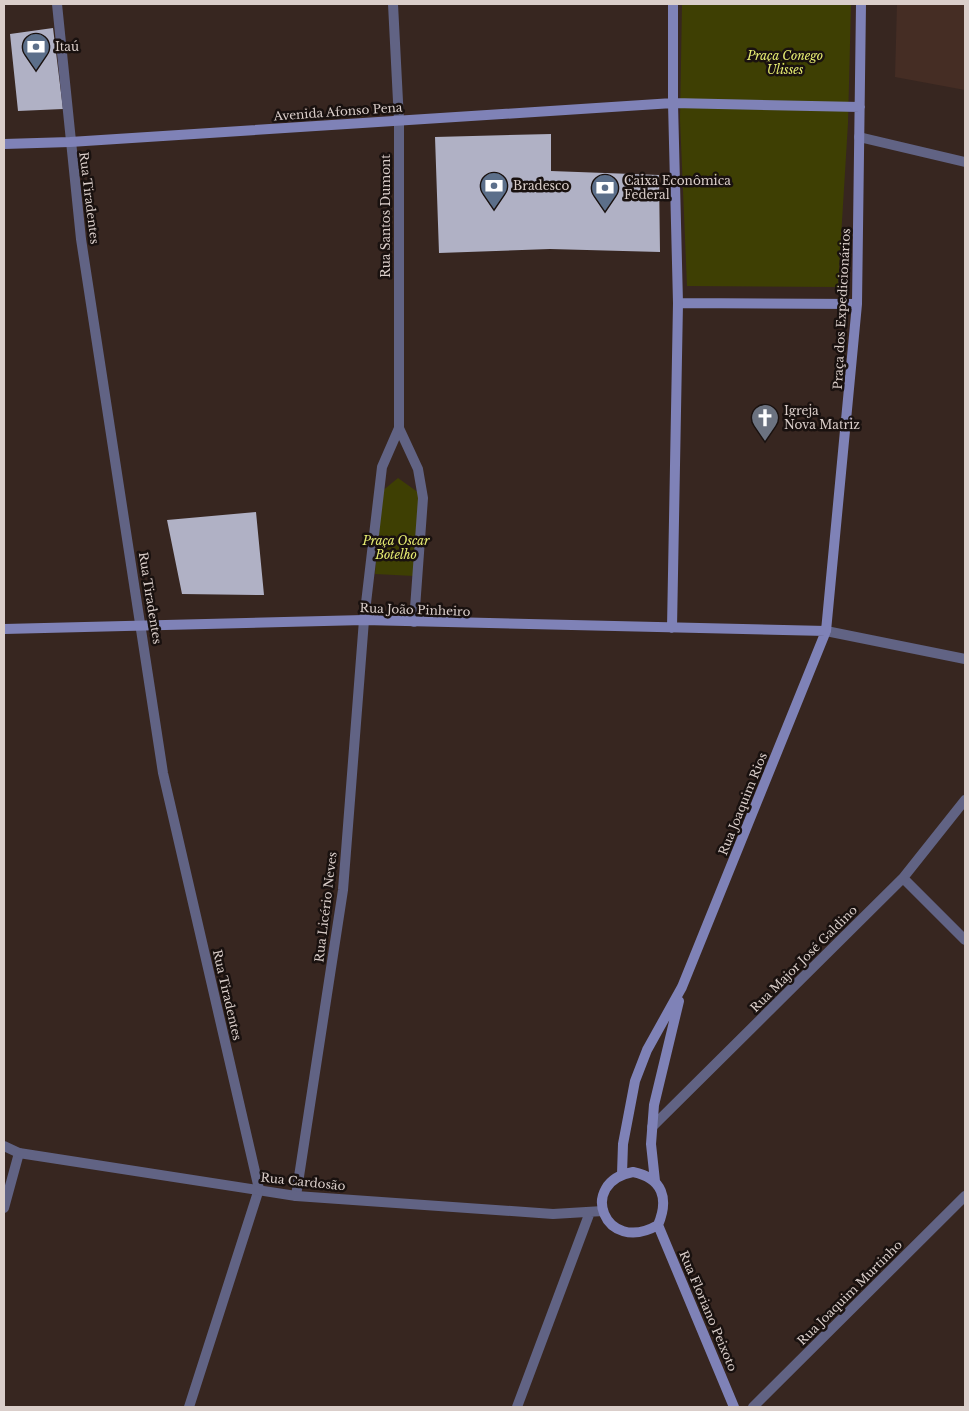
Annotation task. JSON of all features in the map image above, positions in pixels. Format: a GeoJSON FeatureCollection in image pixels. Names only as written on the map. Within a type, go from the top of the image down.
{"type":"FeatureCollection","features":[{"type":"Feature","properties":{"kind":"main road"},"geometry":{"type":"LineString","coordinates":[[672,628],[678,303],[673,103],[673,4]]}},
{"type":"Feature","properties":{"kind":"main road"},"geometry":{"type":"LineString","coordinates":[[860,107],[861,4]]}},
{"type":"Feature","properties":{"kind":"main road","name":"Avenida Afonso Pena"},"geometry":{"type":"LineString","coordinates":[[4,144],[70,142],[673,103],[860,107]]}},
{"type":"Feature","properties":{"kind":"main road","name":"Praça dos Expedicionários"},"geometry":{"type":"LineString","coordinates":[[826,631],[857,304],[860,228],[860,107]]}},
{"type":"Feature","properties":{"kind":"main road"},"geometry":{"type":"LineString","coordinates":[[678,303],[857,304]]}},
{"type":"Feature","properties":{"kind":"main road","name":"Rua João Pinheiro"},"geometry":{"type":"LineString","coordinates":[[4,629],[364,620],[826,631]]}},
{"type":"Feature","properties":{"kind":"main road","name":"Rua Joaquim Rios"},"geometry":{"type":"LineString","coordinates":[[622,1174],[623,1144],[636,1081],[647,1050],[682,987],[826,631]]}},
{"type":"Feature","properties":{"kind":"main road","name":"Rua Joaquim Rios"},"geometry":{"type":"LineString","coordinates":[[655,1181],[652,1127],[654,1105],[682,987]]}},
{"type":"Feature","properties":{"kind":"main road"},"geometry":{"type":"LineString","coordinates":[[634,1172],[645,1174],[655,1181],[663,1194],[664,1205],[658,1225],[638,1234],[617,1230],[608,1222],[603,1211],[603,1196],[605,1189],[615,1178],[622,1174],[634,1172]]}},
{"type":"Feature","properties":{"kind":"main road","name":"Rua Floriano Peixoto"},"geometry":{"type":"LineString","coordinates":[[658,1225],[734,1407]]}},
{"type":"Feature","properties":{"kind":"street","name":"Rua Tiradentes"},"geometry":{"type":"LineString","coordinates":[[57,4],[70,142],[82,239],[164,773],[259,1190]]}},
{"type":"Feature","properties":{"kind":"street","name":"Rua Santos Dumont"},"geometry":{"type":"LineString","coordinates":[[364,620],[382,467],[399,428],[399,121],[393,4]]}},
{"type":"Feature","properties":{"kind":"street"},"geometry":{"type":"LineString","coordinates":[[859,137],[965,162]]}},
{"type":"Feature","properties":{"kind":"street","name":"Rua Santos Dumont"},"geometry":{"type":"LineString","coordinates":[[399,428],[418,469],[423,498],[414,622]]}},
{"type":"Feature","properties":{"kind":"street","name":"Rua Licério Neves"},"geometry":{"type":"LineString","coordinates":[[296,1196],[343,890],[364,620]]}},
{"type":"Feature","properties":{"kind":"street"},"geometry":{"type":"LineString","coordinates":[[826,631],[965,660]]}},
{"type":"Feature","properties":{"kind":"street","name":"Rua Major José Galdino"},"geometry":{"type":"LineString","coordinates":[[652,1127],[904,878],[965,800]]}},
{"type":"Feature","properties":{"kind":"street"},"geometry":{"type":"LineString","coordinates":[[904,878],[965,940]]}},
{"type":"Feature","properties":{"kind":"street","name":"Rua Cardosão"},"geometry":{"type":"LineString","coordinates":[[4,1146],[20,1153],[296,1196],[554,1214],[603,1211]]}},
{"type":"Feature","properties":{"kind":"street"},"geometry":{"type":"LineString","coordinates":[[4,1208],[20,1153]]}},
{"type":"Feature","properties":{"kind":"street"},"geometry":{"type":"LineString","coordinates":[[189,1407],[259,1190]]}},
{"type":"Feature","properties":{"kind":"street","name":"Rua Joaquim Murtinho"},"geometry":{"type":"LineString","coordinates":[[753,1407],[965,1196]]}},
{"type":"Feature","properties":{"kind":"street"},"geometry":{"type":"LineString","coordinates":[[517,1407],[590,1212]]}},
{"type":"Feature","properties":{"kind":"shaded area"},"geometry":{"type":"Polygon","coordinates":[[[897,4],[965,4],[965,90],[895,77],[897,4]]]}},
{"type":"Feature","properties":{"kind":"green space","name":"Praça Conego Ulisses"},"geometry":{"type":"Polygon","coordinates":[[[682,4],[851,4],[848,123],[838,287],[687,286],[680,119],[682,4]]]}},
{"type":"Feature","properties":{"kind":"green space","name":"Praça Oscar Botelho"},"geometry":{"type":"Polygon","coordinates":[[[398,478],[419,493],[414,576],[375,574],[381,492],[398,478]]]}},
{"type":"Feature","properties":{"kind":"building","name":"Itaú"},"geometry":{"type":"Polygon","coordinates":[[[53,28],[63,109],[18,111],[10,34],[53,28]]]}},
{"type":"Feature","properties":{"kind":"building","name":"Bradesco"},"geometry":{"type":"Polygon","coordinates":[[[551,134],[551,171],[659,175],[660,252],[550,249],[439,253],[435,137],[551,134]]]}},
{"type":"Feature","properties":{"kind":"building"},"geometry":{"type":"Polygon","coordinates":[[[256,512],[264,595],[182,594],[167,520],[256,512]]]}},
{"type":"Feature","properties":{"kind":"place","name":"Itaú"},"geometry":{"type":"Point","coordinates":[36,71]}},
{"type":"Feature","properties":{"kind":"place","name":"Bradesco"},"geometry":{"type":"Point","coordinates":[494,210]}},
{"type":"Feature","properties":{"kind":"place","name":"Caixa Econômica Federal"},"geometry":{"type":"Point","coordinates":[605,212]}},
{"type":"Feature","properties":{"kind":"place","name":"Igreja Nova Matriz"},"geometry":{"type":"Point","coordinates":[765,442]}}]}
